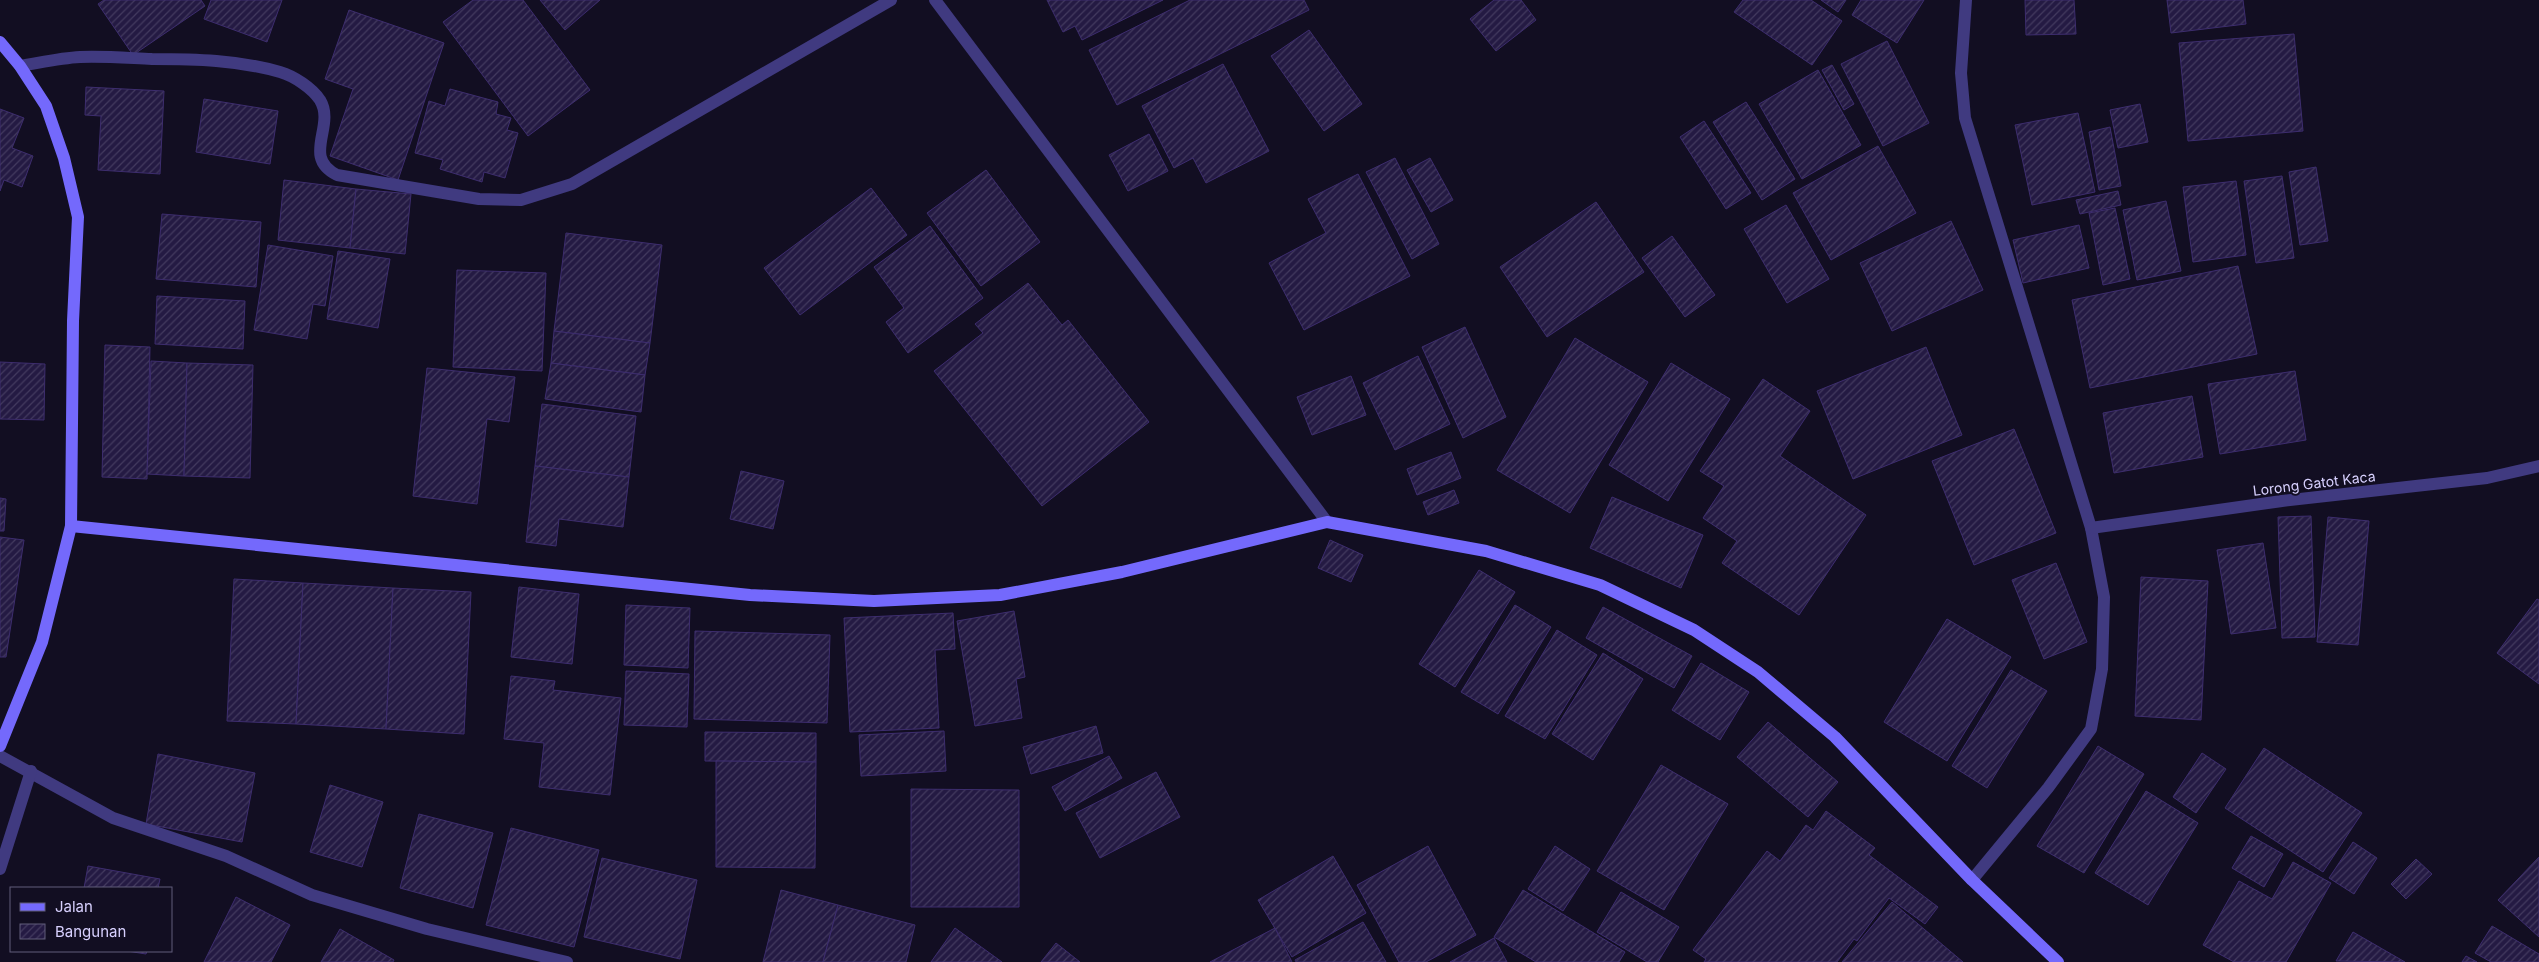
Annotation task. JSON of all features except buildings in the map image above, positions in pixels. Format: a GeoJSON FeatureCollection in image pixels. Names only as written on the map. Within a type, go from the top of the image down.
{"type":"FeatureCollection","features":[{"type":"Feature","properties":{"kind":"street"},"geometry":{"type":"LineString","coordinates":[[20,66],[78,57],[209,60],[282,72],[308,87],[320,101],[325,121],[319,150],[320,157],[328,171],[336,175],[479,199],[522,200],[572,184],[891,0]]}},
{"type":"Feature","properties":{"kind":"street"},"geometry":{"type":"LineString","coordinates":[[935,0],[1328,522]]}},
{"type":"Feature","properties":{"kind":"street"},"geometry":{"type":"LineString","coordinates":[[1966,0],[1961,73],[1965,118],[2091,528],[2104,597],[2102,670],[2091,729],[2048,788],[1972,880]]}},
{"type":"Feature","properties":{"kind":"street"},"geometry":{"type":"LineString","coordinates":[[0,42],[20,66],[46,106],[64,158],[78,218],[73,322],[71,526],[42,642],[0,746]]}},
{"type":"Feature","properties":{"kind":"street","name":"Lorong Gatot Kaca"},"geometry":{"type":"LineString","coordinates":[[2091,528],[2282,501],[2487,478],[2539,466]]}},
{"type":"Feature","properties":{"kind":"street"},"geometry":{"type":"LineString","coordinates":[[71,526],[750,595],[874,601],[1000,595],[1122,572],[1328,522],[1495,554],[1600,585],[1694,630],[1758,672],[1834,737],[1972,880],[2058,962]]}},
{"type":"Feature","properties":{"kind":"street"},"geometry":{"type":"LineString","coordinates":[[0,756],[31,771],[113,818],[226,856],[312,895],[427,929],[567,962]]}},
{"type":"Feature","properties":{"kind":"street"},"geometry":{"type":"LineString","coordinates":[[0,869],[31,771]]}}]}
